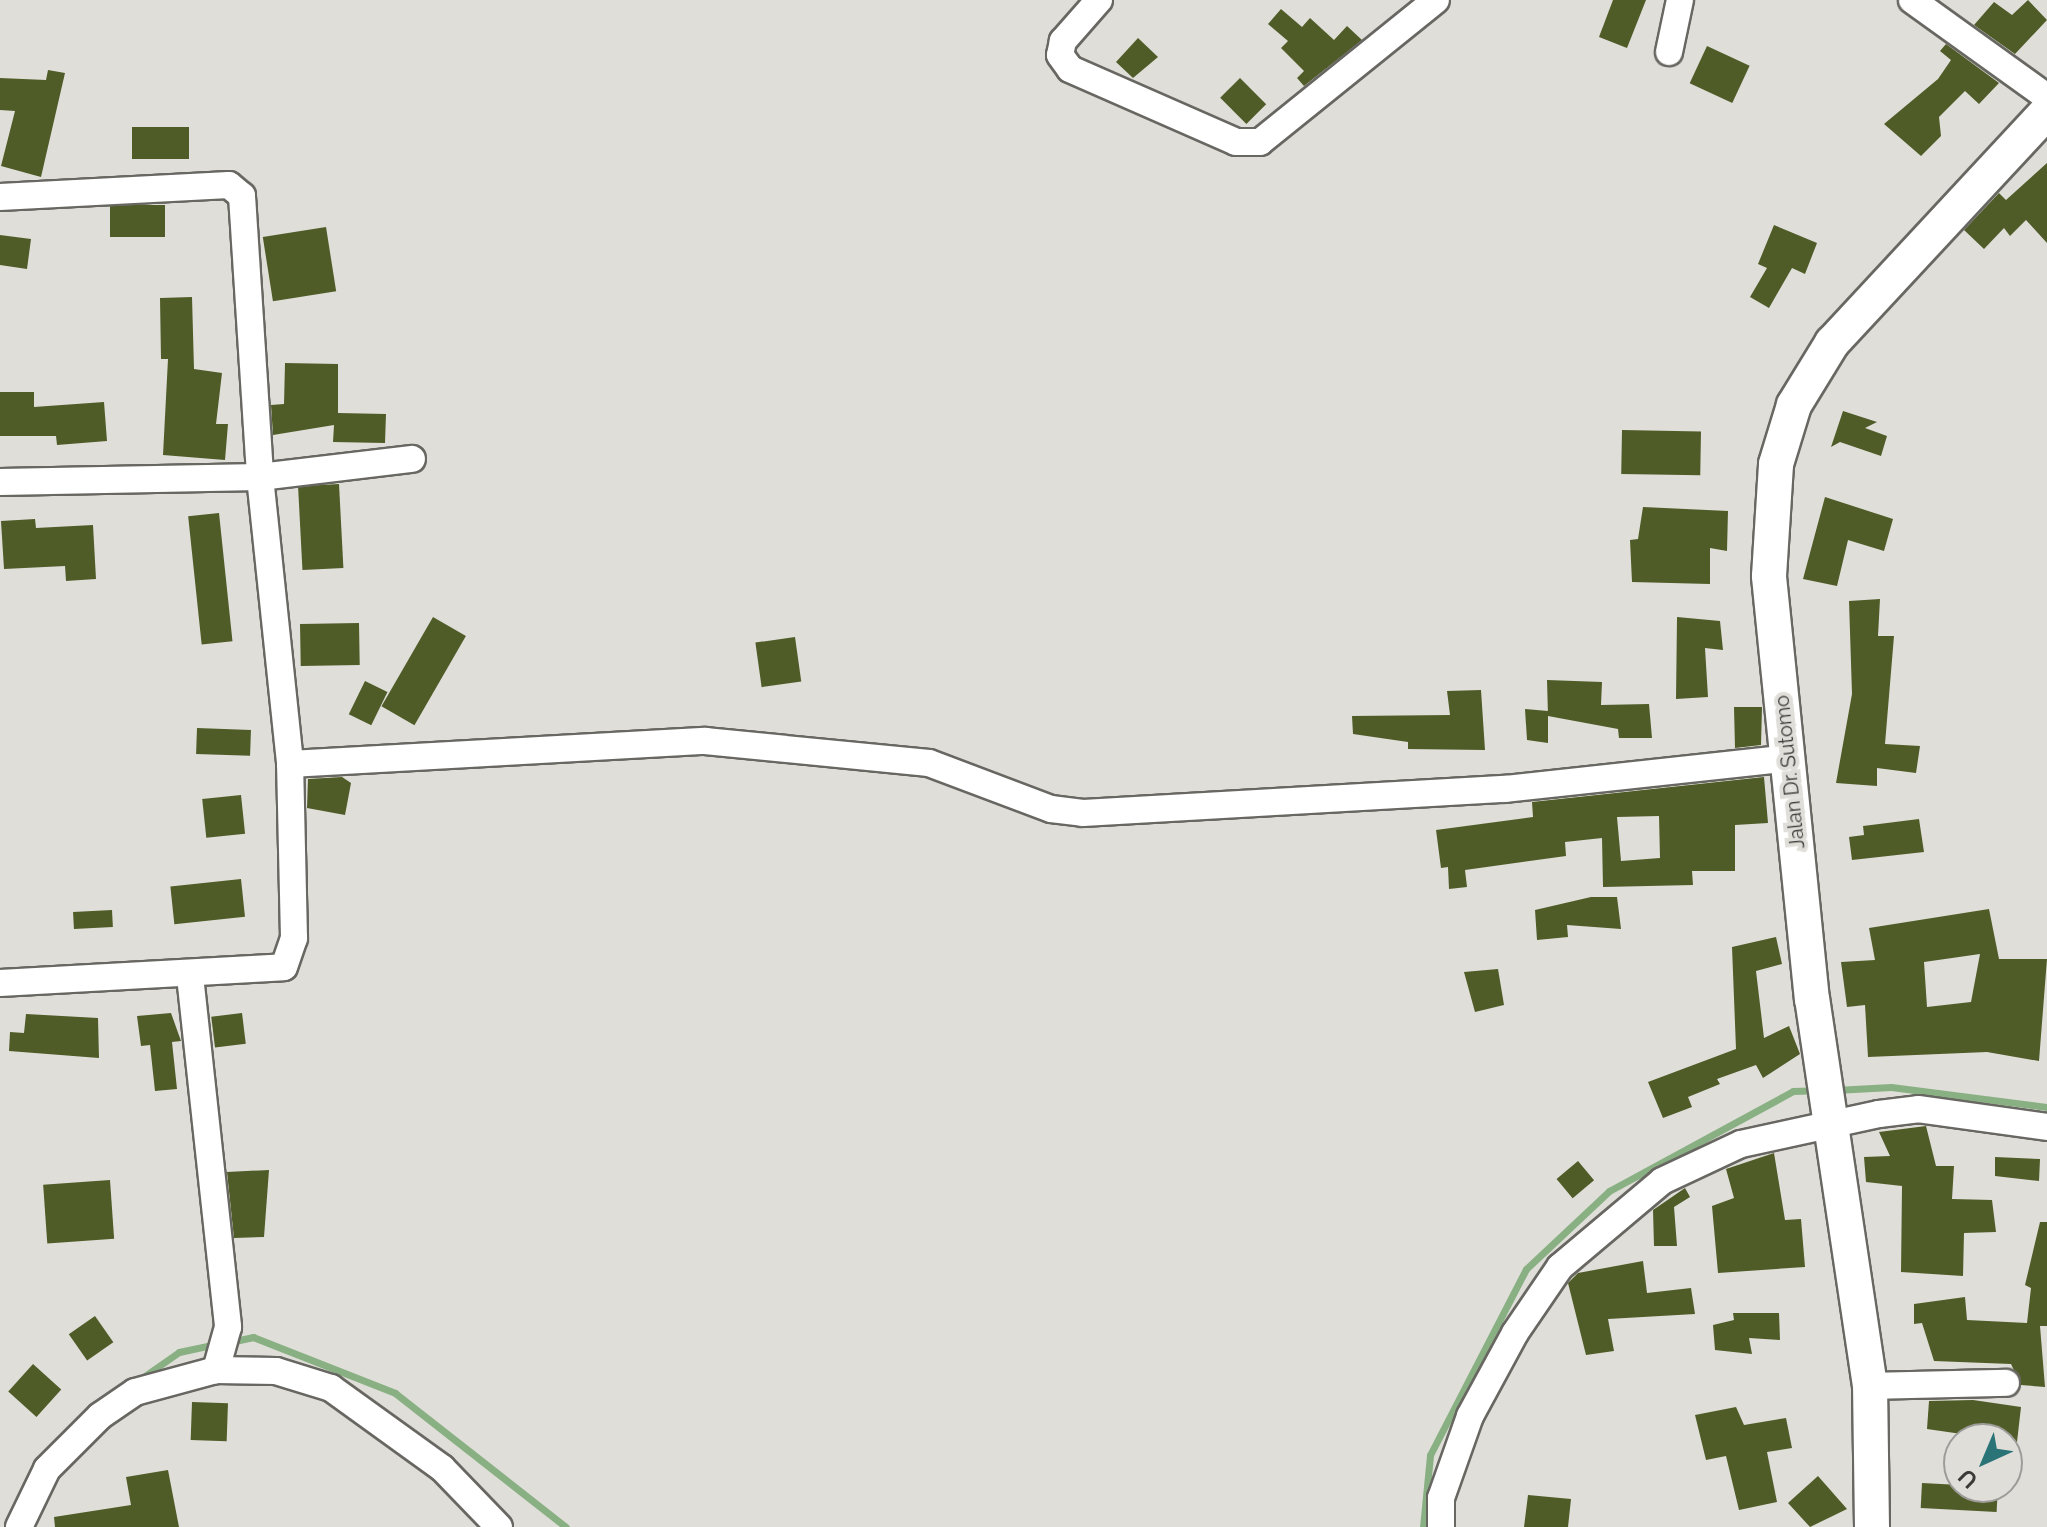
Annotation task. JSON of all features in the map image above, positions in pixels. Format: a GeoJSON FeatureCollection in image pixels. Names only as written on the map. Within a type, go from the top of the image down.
{"type":"FeatureCollection","features":[{"type":"Feature","properties":{"kind":"street"},"geometry":{"type":"LineString","coordinates":[[1099,0],[1063,41],[1060,55],[1070,69],[1236,142],[1260,142],[1436,0]]}},
{"type":"Feature","properties":{"kind":"street"},"geometry":{"type":"LineString","coordinates":[[1669,52],[1680,0]]}},
{"type":"Feature","properties":{"kind":"street"},"geometry":{"type":"LineString","coordinates":[[1912,0],[2047,97]]}},
{"type":"Feature","properties":{"kind":"street","name":"Jalan Dr. Sutomo"},"geometry":{"type":"LineString","coordinates":[[1872,1527],[1870,1386],[1817,1042],[1770,549],[1776,464],[1794,405],[1832,343],[1892,272],[2047,112]]}},
{"type":"Feature","properties":{"kind":"street"},"geometry":{"type":"LineString","coordinates":[[0,197],[207,184],[229,185],[242,196],[260,477],[290,764],[291,956],[267,973],[0,983]]}},
{"type":"Feature","properties":{"kind":"street"},"geometry":{"type":"LineString","coordinates":[[0,482],[260,477],[412,459]]}},
{"type":"Feature","properties":{"kind":"street"},"geometry":{"type":"LineString","coordinates":[[290,764],[705,741],[929,763],[1051,809],[1083,813],[1505,789],[1789,758]]}},
{"type":"Feature","properties":{"kind":"street"},"geometry":{"type":"LineString","coordinates":[[190,976],[228,1327],[218,1362]]}},
{"type":"Feature","properties":{"kind":"street"},"geometry":{"type":"LineString","coordinates":[[1441,1527],[1441,1498],[1470,1416],[1560,1267],[1662,1181],[1741,1144],[1828,1120],[1918,1109],[2047,1127]]}},
{"type":"Feature","properties":{"kind":"street"},"geometry":{"type":"LineString","coordinates":[[19,1527],[47,1469],[100,1416],[135,1392],[218,1362],[276,1371],[331,1388],[442,1468],[499,1527]]}},
{"type":"Feature","properties":{"kind":"street"},"geometry":{"type":"LineString","coordinates":[[1870,1386],[2006,1383]]}},
{"type":"Feature","properties":{"kind":"building"},"geometry":{"type":"Polygon","coordinates":[[[1613,0],[1646,0],[1627,48],[1599,37],[1613,0]]]}},
{"type":"Feature","properties":{"kind":"building"},"geometry":{"type":"Polygon","coordinates":[[[2028,0],[2047,20],[2015,54],[1974,25],[1994,2],[2012,15],[2028,0]]]}},
{"type":"Feature","properties":{"kind":"building"},"geometry":{"type":"Polygon","coordinates":[[[1281,9],[1302,27],[1310,18],[1334,40],[1347,26],[1362,40],[1304,86],[1297,78],[1304,71],[1281,48],[1288,41],[1268,24],[1281,9]]]}},
{"type":"Feature","properties":{"kind":"building"},"geometry":{"type":"Polygon","coordinates":[[[1138,38],[1158,57],[1133,78],[1116,62],[1138,38]]]}},
{"type":"Feature","properties":{"kind":"building"},"geometry":{"type":"Polygon","coordinates":[[[1946,44],[1999,83],[1979,104],[1965,91],[1939,117],[1941,136],[1921,156],[1884,124],[1938,79],[1951,60],[1940,51],[1946,44]]]}},
{"type":"Feature","properties":{"kind":"building"},"geometry":{"type":"Polygon","coordinates":[[[1707,46],[1750,66],[1732,103],[1690,83],[1707,46]]]}},
{"type":"Feature","properties":{"kind":"building"},"geometry":{"type":"Polygon","coordinates":[[[48,70],[65,73],[41,177],[1,166],[15,111],[0,110],[0,78],[46,80],[48,70]]]}},
{"type":"Feature","properties":{"kind":"building"},"geometry":{"type":"Polygon","coordinates":[[[1240,78],[1266,104],[1246,124],[1220,98],[1240,78]]]}},
{"type":"Feature","properties":{"kind":"building"},"geometry":{"type":"Polygon","coordinates":[[[132,127],[189,127],[189,159],[132,159],[132,127]]]}},
{"type":"Feature","properties":{"kind":"building"},"geometry":{"type":"Polygon","coordinates":[[[2047,163],[2047,243],[2026,220],[2010,236],[2004,228],[1984,249],[1964,230],[1999,193],[2006,200],[2047,163]]]}},
{"type":"Feature","properties":{"kind":"building"},"geometry":{"type":"Polygon","coordinates":[[[110,205],[165,205],[165,237],[110,237],[110,205]]]}},
{"type":"Feature","properties":{"kind":"building"},"geometry":{"type":"Polygon","coordinates":[[[1774,225],[1817,243],[1805,274],[1792,268],[1769,308],[1750,297],[1767,268],[1758,264],[1774,225]]]}},
{"type":"Feature","properties":{"kind":"building"},"geometry":{"type":"Polygon","coordinates":[[[326,227],[336,291],[273,301],[263,237],[326,227]]]}},
{"type":"Feature","properties":{"kind":"building"},"geometry":{"type":"Polygon","coordinates":[[[0,235],[31,239],[27,269],[0,265],[0,235]]]}},
{"type":"Feature","properties":{"kind":"building"},"geometry":{"type":"Polygon","coordinates":[[[192,297],[194,369],[222,373],[216,424],[228,424],[225,460],[163,455],[168,359],[161,359],[160,298],[192,297]]]}},
{"type":"Feature","properties":{"kind":"building"},"geometry":{"type":"Polygon","coordinates":[[[285,363],[338,364],[338,413],[386,414],[385,443],[333,442],[334,425],[273,435],[271,405],[284,404],[285,363]]]}},
{"type":"Feature","properties":{"kind":"building"},"geometry":{"type":"Polygon","coordinates":[[[0,392],[34,392],[34,407],[104,402],[107,441],[57,445],[56,436],[0,436],[0,392]]]}},
{"type":"Feature","properties":{"kind":"building"},"geometry":{"type":"Polygon","coordinates":[[[1843,411],[1877,422],[1865,428],[1887,436],[1881,456],[1840,442],[1831,447],[1843,411]]]}},
{"type":"Feature","properties":{"kind":"building"},"geometry":{"type":"Polygon","coordinates":[[[1622,430],[1701,431],[1700,475],[1621,474],[1622,430]]]}},
{"type":"Feature","properties":{"kind":"building"},"geometry":{"type":"Polygon","coordinates":[[[339,484],[343,568],[302,570],[298,486],[339,484]]]}},
{"type":"Feature","properties":{"kind":"building"},"geometry":{"type":"Polygon","coordinates":[[[1825,497],[1893,519],[1884,551],[1848,540],[1837,586],[1803,579],[1825,497]]]}},
{"type":"Feature","properties":{"kind":"building"},"geometry":{"type":"Polygon","coordinates":[[[1643,507],[1728,511],[1727,551],[1710,548],[1710,584],[1632,582],[1630,540],[1638,539],[1643,507]]]}},
{"type":"Feature","properties":{"kind":"building"},"geometry":{"type":"Polygon","coordinates":[[[219,513],[232,641],[202,645],[188,516],[219,513]]]}},
{"type":"Feature","properties":{"kind":"building"},"geometry":{"type":"Polygon","coordinates":[[[35,519],[36,528],[93,525],[96,579],[66,581],[65,566],[4,569],[1,521],[35,519]]]}},
{"type":"Feature","properties":{"kind":"building"},"geometry":{"type":"Polygon","coordinates":[[[1880,599],[1878,636],[1894,636],[1885,744],[1920,746],[1916,773],[1877,768],[1877,786],[1836,783],[1852,694],[1849,601],[1880,599]]]}},
{"type":"Feature","properties":{"kind":"building"},"geometry":{"type":"Polygon","coordinates":[[[433,617],[466,636],[414,725],[382,706],[433,617]]]}},
{"type":"Feature","properties":{"kind":"building"},"geometry":{"type":"Polygon","coordinates":[[[1677,617],[1720,621],[1723,650],[1705,648],[1708,697],[1676,699],[1677,617]]]}},
{"type":"Feature","properties":{"kind":"building"},"geometry":{"type":"Polygon","coordinates":[[[359,623],[360,665],[301,666],[300,624],[359,623]]]}},
{"type":"Feature","properties":{"kind":"building"},"geometry":{"type":"Polygon","coordinates":[[[795,637],[801,682],[762,687],[755,643],[795,637]]]}},
{"type":"Feature","properties":{"kind":"building"},"geometry":{"type":"Polygon","coordinates":[[[1547,680],[1602,682],[1601,705],[1649,704],[1652,738],[1619,738],[1618,729],[1548,716],[1547,680]]]}},
{"type":"Feature","properties":{"kind":"building"},"geometry":{"type":"Polygon","coordinates":[[[365,681],[387,692],[371,725],[349,714],[365,681]]]}},
{"type":"Feature","properties":{"kind":"building"},"geometry":{"type":"Polygon","coordinates":[[[1481,690],[1485,750],[1408,749],[1408,742],[1353,734],[1352,716],[1450,715],[1447,691],[1481,690]]]}},
{"type":"Feature","properties":{"kind":"building"},"geometry":{"type":"Polygon","coordinates":[[[1734,707],[1762,707],[1761,745],[1735,748],[1734,707]]]}},
{"type":"Feature","properties":{"kind":"building"},"geometry":{"type":"Polygon","coordinates":[[[1525,709],[1548,711],[1548,743],[1527,740],[1525,709]]]}},
{"type":"Feature","properties":{"kind":"building"},"geometry":{"type":"Polygon","coordinates":[[[197,728],[251,730],[250,756],[196,754],[197,728]]]}},
{"type":"Feature","properties":{"kind":"building"},"geometry":{"type":"Polygon","coordinates":[[[342,777],[351,783],[345,815],[307,808],[308,779],[342,777]]]}},
{"type":"Feature","properties":{"kind":"building"},"geometry":{"type":"Polygon","coordinates":[[[1764,777],[1768,823],[1735,825],[1735,871],[1692,871],[1693,885],[1603,887],[1602,838],[1565,842],[1566,856],[1465,870],[1467,887],[1449,889],[1448,867],[1441,868],[1436,830],[1533,817],[1532,802],[1764,777]],[[1659,816],[1617,817],[1621,861],[1660,858],[1659,816]]]}},
{"type":"Feature","properties":{"kind":"building"},"geometry":{"type":"Polygon","coordinates":[[[241,795],[245,834],[206,838],[202,799],[241,795]]]}},
{"type":"Feature","properties":{"kind":"building"},"geometry":{"type":"Polygon","coordinates":[[[1919,819],[1924,852],[1852,860],[1849,837],[1864,835],[1863,826],[1919,819]]]}},
{"type":"Feature","properties":{"kind":"building"},"geometry":{"type":"Polygon","coordinates":[[[241,879],[245,917],[174,924],[170,886],[241,879]]]}},
{"type":"Feature","properties":{"kind":"building"},"geometry":{"type":"Polygon","coordinates":[[[1591,897],[1617,897],[1621,929],[1567,925],[1568,937],[1537,940],[1535,910],[1591,897]]]}},
{"type":"Feature","properties":{"kind":"building"},"geometry":{"type":"Polygon","coordinates":[[[1989,909],[1999,959],[2047,959],[2039,1061],[1987,1052],[1868,1057],[1865,1005],[1847,1007],[1841,962],[1875,960],[1869,928],[1989,909]],[[1980,954],[1924,962],[1927,1007],[1971,1002],[1980,954]]]}},
{"type":"Feature","properties":{"kind":"building"},"geometry":{"type":"Polygon","coordinates":[[[112,910],[113,927],[74,929],[73,912],[112,910]]]}},
{"type":"Feature","properties":{"kind":"building"},"geometry":{"type":"Polygon","coordinates":[[[1776,937],[1782,964],[1756,971],[1764,1038],[1789,1026],[1800,1054],[1763,1078],[1756,1065],[1717,1079],[1720,1084],[1688,1097],[1692,1107],[1663,1118],[1648,1082],[1736,1049],[1732,947],[1776,937]]]}},
{"type":"Feature","properties":{"kind":"building"},"geometry":{"type":"Polygon","coordinates":[[[1498,969],[1504,1005],[1475,1012],[1464,972],[1498,969]]]}},
{"type":"Feature","properties":{"kind":"building"},"geometry":{"type":"Polygon","coordinates":[[[171,1013],[181,1041],[172,1042],[177,1089],[155,1091],[150,1045],[141,1046],[137,1016],[171,1013]]]}},
{"type":"Feature","properties":{"kind":"building"},"geometry":{"type":"Polygon","coordinates":[[[242,1013],[246,1044],[215,1048],[211,1017],[242,1013]]]}},
{"type":"Feature","properties":{"kind":"building"},"geometry":{"type":"Polygon","coordinates":[[[26,1014],[98,1018],[99,1058],[9,1051],[10,1032],[24,1033],[26,1014]]]}},
{"type":"Feature","properties":{"kind":"building"},"geometry":{"type":"Polygon","coordinates":[[[1926,1126],[1936,1166],[1954,1166],[1952,1199],[1992,1200],[1996,1232],[1964,1233],[1963,1276],[1901,1272],[1902,1186],[1866,1182],[1864,1157],[1890,1156],[1879,1132],[1926,1126]]]}},
{"type":"Feature","properties":{"kind":"building"},"geometry":{"type":"Polygon","coordinates":[[[1774,1153],[1785,1220],[1801,1219],[1805,1267],[1718,1273],[1712,1206],[1734,1198],[1726,1169],[1774,1153]]]}},
{"type":"Feature","properties":{"kind":"building"},"geometry":{"type":"Polygon","coordinates":[[[1995,1157],[2040,1159],[2039,1181],[1995,1176],[1995,1157]]]}},
{"type":"Feature","properties":{"kind":"building"},"geometry":{"type":"Polygon","coordinates":[[[1578,1161],[1594,1180],[1573,1198],[1557,1179],[1578,1161]]]}},
{"type":"Feature","properties":{"kind":"building"},"geometry":{"type":"Polygon","coordinates":[[[269,1170],[264,1237],[234,1238],[227,1172],[269,1170]]]}},
{"type":"Feature","properties":{"kind":"building"},"geometry":{"type":"Polygon","coordinates":[[[110,1180],[114,1239],[47,1244],[43,1185],[110,1180]]]}},
{"type":"Feature","properties":{"kind":"building"},"geometry":{"type":"Polygon","coordinates":[[[1685,1188],[1690,1197],[1674,1207],[1677,1246],[1654,1246],[1653,1210],[1685,1188]]]}},
{"type":"Feature","properties":{"kind":"building"},"geometry":{"type":"Polygon","coordinates":[[[2040,1222],[2047,1222],[2047,1326],[2040,1326],[2045,1387],[2021,1385],[2011,1364],[1934,1361],[1922,1323],[1914,1324],[1914,1304],[1965,1297],[1967,1320],[2027,1323],[2031,1288],[2025,1285],[2040,1222]]]}},
{"type":"Feature","properties":{"kind":"building"},"geometry":{"type":"Polygon","coordinates":[[[1643,1261],[1647,1293],[1691,1288],[1695,1314],[1608,1319],[1614,1351],[1586,1355],[1568,1283],[1578,1273],[1643,1261]]]}},
{"type":"Feature","properties":{"kind":"building"},"geometry":{"type":"Polygon","coordinates":[[[1733,1313],[1779,1313],[1780,1340],[1749,1338],[1752,1354],[1715,1350],[1713,1325],[1734,1320],[1733,1313]]]}},
{"type":"Feature","properties":{"kind":"building"},"geometry":{"type":"Polygon","coordinates":[[[95,1316],[113,1342],[87,1361],[69,1334],[95,1316]]]}},
{"type":"Feature","properties":{"kind":"building"},"geometry":{"type":"Polygon","coordinates":[[[33,1364],[61,1389],[36,1417],[8,1391],[33,1364]]]}},
{"type":"Feature","properties":{"kind":"building"},"geometry":{"type":"Polygon","coordinates":[[[1973,1400],[2021,1407],[2019,1423],[1943,1423],[1943,1431],[1927,1429],[1929,1401],[1973,1400]]]}},
{"type":"Feature","properties":{"kind":"building"},"geometry":{"type":"Polygon","coordinates":[[[192,1402],[228,1403],[227,1441],[191,1440],[192,1402]]]}},
{"type":"Feature","properties":{"kind":"building"},"geometry":{"type":"Polygon","coordinates":[[[1736,1407],[1744,1425],[1786,1418],[1792,1448],[1767,1452],[1777,1502],[1739,1510],[1726,1456],[1706,1460],[1695,1415],[1736,1407]]]}},
{"type":"Feature","properties":{"kind":"building"},"geometry":{"type":"Polygon","coordinates":[[[168,1470],[179,1527],[55,1527],[54,1517],[131,1505],[126,1477],[168,1470]]]}},
{"type":"Feature","properties":{"kind":"building"},"geometry":{"type":"Polygon","coordinates":[[[1818,1476],[1847,1509],[1810,1527],[1788,1503],[1818,1476]]]}},
{"type":"Feature","properties":{"kind":"building"},"geometry":{"type":"Polygon","coordinates":[[[1922,1483],[1943,1484],[1943,1503],[1997,1503],[1997,1512],[1921,1508],[1922,1483]]]}},
{"type":"Feature","properties":{"kind":"building"},"geometry":{"type":"Polygon","coordinates":[[[1528,1495],[1571,1499],[1568,1527],[1524,1527],[1528,1495]]]}},
{"type":"Feature","properties":{"kind":"waterway"},"geometry":{"type":"LineString","coordinates":[[1835,1090],[1891,1087],[2047,1107]]}},
{"type":"Feature","properties":{"kind":"waterway"},"geometry":{"type":"LineString","coordinates":[[1423,1527],[1430,1455],[1526,1269],[1609,1191],[1793,1091],[1818,1090]]}},
{"type":"Feature","properties":{"kind":"waterway"},"geometry":{"type":"LineString","coordinates":[[230,1342],[253,1337],[395,1393],[566,1527]]}},
{"type":"Feature","properties":{"kind":"waterway"},"geometry":{"type":"LineString","coordinates":[[136,1382],[179,1352],[218,1344]]}}]}
